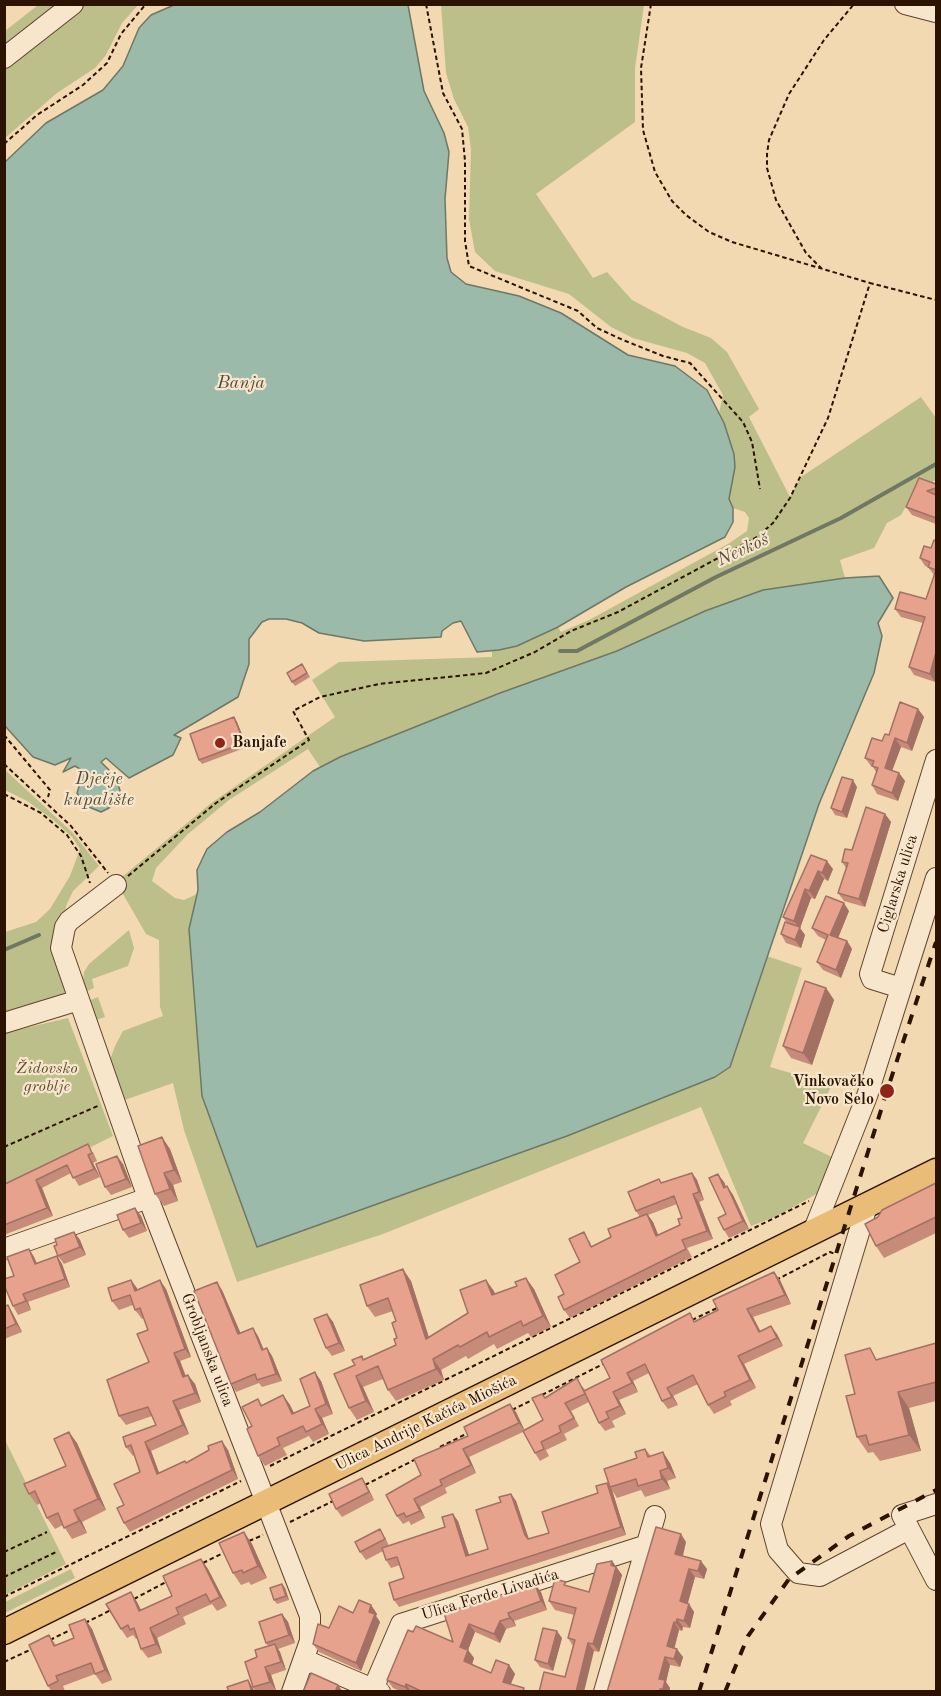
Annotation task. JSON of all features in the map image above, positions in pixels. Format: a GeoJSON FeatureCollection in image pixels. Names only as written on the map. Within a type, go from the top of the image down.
{"type":"FeatureCollection","features":[{"type":"Feature","properties":{"kind":"main road","name":"Ulica Andrije Kačića Miošića"},"geometry":{"type":"LineString","coordinates":[[4,1632],[936,1171]]}},
{"type":"Feature","properties":{"kind":"street"},"geometry":{"type":"LineString","coordinates":[[4,58],[73,4]]}},
{"type":"Feature","properties":{"kind":"street"},"geometry":{"type":"LineString","coordinates":[[905,4],[936,12]]}},
{"type":"Feature","properties":{"kind":"street","name":"Ciglarska ulica"},"geometry":{"type":"LineString","coordinates":[[901,988],[872,979],[870,974],[936,760]]}},
{"type":"Feature","properties":{"kind":"street","name":"Ciglarska ulica"},"geometry":{"type":"LineString","coordinates":[[813,1232],[867,1096],[936,878]]}},
{"type":"Feature","properties":{"kind":"street"},"geometry":{"type":"LineString","coordinates":[[96,900],[116,885]]}},
{"type":"Feature","properties":{"kind":"street","name":"Grobljanska ulica"},"geometry":{"type":"LineString","coordinates":[[96,900],[69,921],[65,927],[61,948],[148,1198],[310,1616],[310,1641],[292,1692]]}},
{"type":"Feature","properties":{"kind":"street"},"geometry":{"type":"LineString","coordinates":[[4,1023],[79,1000]]}},
{"type":"Feature","properties":{"kind":"street"},"geometry":{"type":"LineString","coordinates":[[4,1249],[148,1198]]}},
{"type":"Feature","properties":{"kind":"street"},"geometry":{"type":"LineString","coordinates":[[857,1210],[771,1524],[778,1550],[798,1573],[820,1576],[909,1529]]}},
{"type":"Feature","properties":{"kind":"street"},"geometry":{"type":"LineString","coordinates":[[936,1504],[902,1515],[936,1580]]}},
{"type":"Feature","properties":{"kind":"street"},"geometry":{"type":"LineString","coordinates":[[604,1692],[655,1516]]}},
{"type":"Feature","properties":{"kind":"street","name":"Ulica Ferde Livadića"},"geometry":{"type":"LineString","coordinates":[[376,1690],[401,1624],[647,1545]]}},
{"type":"Feature","properties":{"kind":"street"},"geometry":{"type":"LineString","coordinates":[[305,1660],[376,1690]]}},
{"type":"Feature","properties":{"kind":"path"},"geometry":{"type":"LineString","coordinates":[[4,144],[38,115],[83,85],[108,63],[121,34],[146,4]]}},
{"type":"Feature","properties":{"kind":"path"},"geometry":{"type":"LineString","coordinates":[[426,4],[443,93],[462,129],[465,161],[465,241],[469,266],[569,306],[597,328],[623,340],[663,356],[690,363],[743,422],[752,442],[760,489]]}},
{"type":"Feature","properties":{"kind":"path"},"geometry":{"type":"LineString","coordinates":[[651,4],[641,68],[640,101],[647,150],[664,189],[686,215],[709,232],[732,242],[870,284],[936,300]]}},
{"type":"Feature","properties":{"kind":"path"},"geometry":{"type":"LineString","coordinates":[[824,270],[806,253],[776,200],[767,168],[767,154],[769,140],[789,94],[824,40],[855,4]]}},
{"type":"Feature","properties":{"kind":"path"},"geometry":{"type":"LineString","coordinates":[[4,764],[71,826],[116,885],[216,803],[309,740],[294,711],[320,696],[379,684],[486,673],[535,652],[571,631],[618,612],[757,537],[773,523],[790,498],[828,418],[870,284]]}},
{"type":"Feature","properties":{"kind":"path"},"geometry":{"type":"LineString","coordinates":[[4,735],[50,790],[48,797]]}},
{"type":"Feature","properties":{"kind":"path"},"geometry":{"type":"LineString","coordinates":[[4,794],[41,813],[67,835],[81,856],[96,900]]}},
{"type":"Feature","properties":{"kind":"path"},"geometry":{"type":"LineString","coordinates":[[4,1147],[113,1099]]}},
{"type":"Feature","properties":{"kind":"path"},"geometry":{"type":"LineString","coordinates":[[4,1597],[665,1274],[830,1190]]}},
{"type":"Feature","properties":{"kind":"path"},"geometry":{"type":"LineString","coordinates":[[767,1284],[820,1258]]}},
{"type":"Feature","properties":{"kind":"path"},"geometry":{"type":"LineString","coordinates":[[682,1325],[724,1304]]}},
{"type":"Feature","properties":{"kind":"path"},"geometry":{"type":"LineString","coordinates":[[505,1414],[609,1361]]}},
{"type":"Feature","properties":{"kind":"path"},"geometry":{"type":"LineString","coordinates":[[433,1451],[474,1430]]}},
{"type":"Feature","properties":{"kind":"path"},"geometry":{"type":"LineString","coordinates":[[360,1487],[423,1456]]}},
{"type":"Feature","properties":{"kind":"path"},"geometry":{"type":"LineString","coordinates":[[247,1542],[339,1497]]}},
{"type":"Feature","properties":{"kind":"path"},"geometry":{"type":"LineString","coordinates":[[4,1552],[47,1532]]}},
{"type":"Feature","properties":{"kind":"path"},"geometry":{"type":"LineString","coordinates":[[197,1566],[227,1551]]}},
{"type":"Feature","properties":{"kind":"path"},"geometry":{"type":"LineString","coordinates":[[4,1577],[56,1552]]}},
{"type":"Feature","properties":{"kind":"path"},"geometry":{"type":"LineString","coordinates":[[125,1603],[166,1581]]}},
{"type":"Feature","properties":{"kind":"path"},"geometry":{"type":"LineString","coordinates":[[85,1623],[115,1608]]}},
{"type":"Feature","properties":{"kind":"path"},"geometry":{"type":"LineString","coordinates":[[45,1642],[75,1628]]}},
{"type":"Feature","properties":{"kind":"path"},"geometry":{"type":"LineString","coordinates":[[4,1662],[35,1647]]}},
{"type":"Feature","properties":{"kind":"green space"},"geometry":{"type":"Polygon","coordinates":[[[38,5],[69,5],[5,54],[5,31],[38,5]]]}},
{"type":"Feature","properties":{"kind":"green space"},"geometry":{"type":"Polygon","coordinates":[[[83,5],[138,5],[122,23],[106,55],[95,68],[57,93],[5,138],[5,65],[83,5]]]}},
{"type":"Feature","properties":{"kind":"green space"},"geometry":{"type":"Polygon","coordinates":[[[441,5],[644,5],[635,68],[635,122],[536,194],[593,278],[607,272],[632,300],[683,327],[711,338],[727,352],[759,409],[749,417],[790,497],[801,477],[921,397],[936,418],[936,480],[916,489],[901,515],[887,523],[874,548],[840,560],[845,578],[763,590],[705,611],[617,651],[500,693],[320,767],[308,749],[229,800],[188,834],[156,868],[152,881],[175,898],[184,900],[197,894],[189,929],[202,1096],[257,1247],[567,1136],[715,1077],[735,1054],[767,956],[802,968],[770,1067],[832,1085],[803,1143],[840,1161],[820,1192],[777,1216],[751,1226],[701,1107],[383,1234],[237,1282],[184,1130],[173,1083],[119,1102],[111,1069],[111,1057],[115,1046],[123,1031],[163,1016],[160,1007],[159,940],[146,934],[116,882],[210,804],[335,717],[312,680],[339,662],[492,657],[492,651],[517,646],[540,633],[558,627],[561,632],[589,620],[728,544],[747,531],[749,518],[745,512],[733,508],[729,499],[732,481],[729,437],[719,413],[723,395],[705,363],[687,353],[633,338],[611,327],[569,294],[495,271],[475,252],[469,219],[471,149],[468,127],[454,99],[446,73],[441,5]]]}},
{"type":"Feature","properties":{"kind":"green space"},"geometry":{"type":"Polygon","coordinates":[[[4,769],[73,833],[99,866],[73,891],[66,906],[65,915],[52,940],[72,995],[5,1021],[5,932],[36,922],[50,909],[70,876],[80,849],[72,837],[52,819],[27,801],[5,790],[4,769]]]}},
{"type":"Feature","properties":{"kind":"green space"},"geometry":{"type":"Polygon","coordinates":[[[129,930],[134,948],[128,966],[92,979],[94,988],[81,994],[84,972],[89,964],[129,930]]]}},
{"type":"Feature","properties":{"kind":"green space"},"geometry":{"type":"Polygon","coordinates":[[[98,997],[105,1017],[90,1022],[86,1002],[98,997]]]}},
{"type":"Feature","properties":{"kind":"green space","name":"Židovsko groblje"},"geometry":{"type":"Polygon","coordinates":[[[68,1018],[113,1136],[5,1190],[4,1033],[68,1018]]]}},
{"type":"Feature","properties":{"kind":"green space"},"geometry":{"type":"Polygon","coordinates":[[[4,1438],[66,1564],[5,1595],[4,1595],[4,1438]]]}},
{"type":"Feature","properties":{"kind":"green space"},"geometry":{"type":"Polygon","coordinates":[[[71,1569],[75,1578],[5,1613],[5,1602],[71,1569]]]}},
{"type":"Feature","properties":{"kind":"water","name":"Banja"},"geometry":{"type":"Polygon","coordinates":[[[174,5],[408,5],[424,91],[444,133],[449,152],[445,199],[447,258],[451,272],[466,284],[519,296],[561,313],[628,355],[675,366],[707,390],[724,423],[734,454],[735,467],[729,499],[733,508],[733,522],[725,537],[626,587],[558,627],[517,646],[499,650],[477,652],[461,621],[453,623],[442,631],[441,637],[364,641],[319,633],[302,623],[286,619],[269,619],[262,622],[249,639],[249,664],[238,697],[174,735],[181,738],[173,755],[129,778],[106,758],[101,762],[116,777],[121,794],[109,808],[101,812],[84,805],[77,793],[83,774],[80,769],[75,766],[63,772],[71,758],[55,765],[33,757],[5,726],[5,162],[46,123],[103,90],[123,66],[139,28],[151,15],[174,5]]]}},
{"type":"Feature","properties":{"kind":"water"},"geometry":{"type":"Polygon","coordinates":[[[879,576],[893,598],[878,623],[882,636],[874,673],[819,804],[730,1067],[715,1077],[567,1136],[257,1247],[202,1096],[189,929],[198,890],[197,870],[207,849],[227,832],[260,812],[313,771],[340,757],[500,693],[617,651],[705,611],[763,590],[845,578],[879,576]]]}},
{"type":"Feature","properties":{"kind":"building"},"geometry":{"type":"Polygon","coordinates":[[[919,478],[936,484],[936,488],[927,491],[936,495],[936,518],[906,507],[919,478]]]}},
{"type":"Feature","properties":{"kind":"building"},"geometry":{"type":"Polygon","coordinates":[[[934,540],[936,541],[936,570],[928,567],[930,562],[920,558],[924,546],[931,548],[934,540]]]}},
{"type":"Feature","properties":{"kind":"building"},"geometry":{"type":"Polygon","coordinates":[[[936,570],[936,652],[930,674],[909,667],[925,617],[895,609],[900,592],[926,599],[936,570]]]}},
{"type":"Feature","properties":{"kind":"building"},"geometry":{"type":"Polygon","coordinates":[[[302,664],[307,673],[292,682],[287,673],[302,664]]]}},
{"type":"Feature","properties":{"kind":"building"},"geometry":{"type":"Polygon","coordinates":[[[900,702],[918,709],[907,743],[895,738],[885,768],[899,773],[892,793],[872,785],[878,768],[872,766],[874,761],[865,758],[872,738],[882,741],[885,734],[889,735],[900,702]]]}},
{"type":"Feature","properties":{"kind":"building","name":"Banjafe"},"geometry":{"type":"Polygon","coordinates":[[[234,717],[244,743],[199,760],[190,734],[234,717]]]}},
{"type":"Feature","properties":{"kind":"building"},"geometry":{"type":"Polygon","coordinates":[[[842,777],[853,780],[842,812],[831,808],[842,777]]]}},
{"type":"Feature","properties":{"kind":"building"},"geometry":{"type":"Polygon","coordinates":[[[866,807],[885,814],[859,899],[838,893],[848,863],[842,862],[845,849],[852,850],[866,807]]]}},
{"type":"Feature","properties":{"kind":"building"},"geometry":{"type":"Polygon","coordinates":[[[811,855],[827,861],[822,873],[818,871],[809,891],[805,889],[794,921],[783,917],[811,855]]]}},
{"type":"Feature","properties":{"kind":"building"},"geometry":{"type":"Polygon","coordinates":[[[826,896],[844,903],[830,935],[847,941],[836,970],[817,962],[828,935],[812,928],[826,896]]]}},
{"type":"Feature","properties":{"kind":"building"},"geometry":{"type":"Polygon","coordinates":[[[785,922],[800,927],[795,940],[781,934],[785,922]]]}},
{"type":"Feature","properties":{"kind":"building"},"geometry":{"type":"Polygon","coordinates":[[[805,981],[826,988],[803,1053],[783,1046],[805,981]]]}},
{"type":"Feature","properties":{"kind":"building"},"geometry":{"type":"Polygon","coordinates":[[[162,1137],[174,1170],[164,1173],[170,1189],[155,1194],[138,1146],[162,1137]]]}},
{"type":"Feature","properties":{"kind":"building"},"geometry":{"type":"Polygon","coordinates":[[[88,1144],[92,1153],[88,1155],[94,1169],[73,1178],[67,1165],[36,1180],[47,1208],[4,1225],[4,1183],[88,1144]]]}},
{"type":"Feature","properties":{"kind":"building"},"geometry":{"type":"Polygon","coordinates":[[[117,1156],[126,1179],[105,1187],[96,1164],[117,1156]]]}},
{"type":"Feature","properties":{"kind":"building"},"geometry":{"type":"Polygon","coordinates":[[[692,1173],[699,1192],[693,1194],[707,1231],[682,1240],[686,1249],[564,1310],[558,1297],[564,1294],[555,1275],[580,1262],[569,1239],[584,1232],[591,1247],[611,1237],[608,1229],[647,1214],[656,1236],[680,1225],[678,1219],[682,1218],[674,1196],[636,1211],[628,1192],[659,1179],[661,1183],[692,1173]]]}},
{"type":"Feature","properties":{"kind":"building"},"geometry":{"type":"Polygon","coordinates":[[[718,1174],[724,1188],[727,1186],[743,1221],[724,1230],[718,1218],[726,1214],[709,1178],[718,1174]]]}},
{"type":"Feature","properties":{"kind":"building"},"geometry":{"type":"Polygon","coordinates":[[[936,1183],[936,1217],[876,1246],[865,1224],[878,1217],[882,1210],[936,1183]]]}},
{"type":"Feature","properties":{"kind":"building"},"geometry":{"type":"Polygon","coordinates":[[[135,1208],[141,1223],[123,1230],[117,1215],[135,1208]]]}},
{"type":"Feature","properties":{"kind":"building"},"geometry":{"type":"Polygon","coordinates":[[[74,1232],[80,1247],[58,1256],[54,1246],[57,1245],[55,1239],[74,1232]]]}},
{"type":"Feature","properties":{"kind":"building"},"geometry":{"type":"Polygon","coordinates":[[[29,1249],[35,1264],[57,1256],[65,1279],[23,1294],[26,1301],[13,1306],[4,1285],[4,1279],[14,1276],[7,1257],[29,1249]]]}},
{"type":"Feature","properties":{"kind":"building"},"geometry":{"type":"Polygon","coordinates":[[[403,1269],[426,1339],[468,1313],[460,1290],[486,1280],[492,1295],[517,1286],[515,1282],[526,1278],[543,1316],[523,1326],[521,1321],[489,1337],[487,1332],[460,1347],[458,1345],[433,1359],[436,1369],[388,1390],[378,1366],[356,1376],[366,1401],[349,1408],[334,1374],[355,1365],[352,1360],[362,1356],[363,1360],[396,1345],[394,1339],[397,1338],[392,1323],[396,1321],[388,1298],[367,1306],[360,1285],[403,1269]]]}},
{"type":"Feature","properties":{"kind":"building"},"geometry":{"type":"Polygon","coordinates":[[[774,1272],[785,1295],[747,1309],[759,1332],[771,1326],[777,1338],[738,1356],[750,1380],[724,1392],[726,1396],[708,1405],[693,1375],[667,1388],[672,1397],[662,1401],[645,1364],[627,1373],[632,1383],[613,1392],[620,1406],[606,1412],[609,1418],[599,1423],[584,1391],[610,1378],[601,1360],[690,1313],[694,1322],[718,1310],[713,1300],[774,1272]]]}},
{"type":"Feature","properties":{"kind":"building"},"geometry":{"type":"Polygon","coordinates":[[[131,1280],[135,1291],[160,1280],[185,1349],[174,1353],[183,1377],[188,1375],[195,1393],[173,1401],[183,1425],[145,1442],[157,1474],[185,1461],[186,1463],[209,1450],[208,1446],[222,1441],[232,1470],[124,1523],[117,1508],[124,1505],[114,1484],[140,1472],[131,1445],[126,1447],[123,1437],[156,1425],[148,1407],[119,1416],[107,1380],[149,1362],[137,1334],[148,1330],[140,1308],[135,1310],[130,1295],[112,1301],[108,1288],[131,1280]]]}},
{"type":"Feature","properties":{"kind":"building"},"geometry":{"type":"Polygon","coordinates":[[[217,1282],[238,1334],[253,1328],[262,1350],[267,1348],[276,1374],[257,1380],[255,1374],[231,1384],[194,1291],[217,1282]]]}},
{"type":"Feature","properties":{"kind":"building"},"geometry":{"type":"Polygon","coordinates":[[[8,1305],[16,1324],[4,1329],[4,1307],[8,1305]]]}},
{"type":"Feature","properties":{"kind":"building"},"geometry":{"type":"Polygon","coordinates":[[[327,1314],[339,1343],[326,1348],[314,1319],[327,1314]]]}},
{"type":"Feature","properties":{"kind":"building"},"geometry":{"type":"Polygon","coordinates":[[[936,1343],[936,1382],[898,1392],[909,1435],[869,1445],[866,1435],[857,1437],[846,1396],[855,1394],[845,1355],[870,1348],[876,1360],[936,1343]]]}},
{"type":"Feature","properties":{"kind":"building"},"geometry":{"type":"Polygon","coordinates":[[[315,1372],[326,1404],[315,1409],[322,1424],[306,1432],[303,1426],[277,1438],[280,1445],[258,1456],[247,1429],[252,1426],[242,1407],[258,1399],[261,1406],[283,1395],[292,1414],[310,1406],[300,1379],[315,1372]]]}},
{"type":"Feature","properties":{"kind":"building"},"geometry":{"type":"Polygon","coordinates":[[[577,1378],[585,1394],[565,1403],[574,1418],[559,1426],[561,1432],[541,1442],[544,1449],[535,1453],[523,1431],[543,1420],[532,1398],[542,1394],[545,1398],[577,1378]]]}},
{"type":"Feature","properties":{"kind":"building"},"geometry":{"type":"Polygon","coordinates":[[[510,1404],[519,1423],[463,1449],[471,1465],[440,1480],[442,1485],[414,1499],[420,1511],[406,1517],[404,1513],[397,1516],[386,1495],[421,1475],[414,1459],[468,1436],[464,1427],[510,1404]]]}},
{"type":"Feature","properties":{"kind":"building"},"geometry":{"type":"Polygon","coordinates":[[[69,1432],[98,1499],[74,1510],[79,1521],[64,1528],[58,1513],[47,1518],[35,1491],[29,1494],[24,1484],[66,1466],[54,1439],[69,1432]]]}},
{"type":"Feature","properties":{"kind":"building"},"geometry":{"type":"Polygon","coordinates":[[[645,1449],[648,1457],[663,1452],[668,1468],[660,1471],[662,1479],[638,1486],[636,1479],[610,1487],[604,1469],[637,1458],[635,1452],[645,1449]]]}},
{"type":"Feature","properties":{"kind":"building"},"geometry":{"type":"Polygon","coordinates":[[[362,1478],[369,1492],[336,1509],[329,1494],[362,1478]]]}},
{"type":"Feature","properties":{"kind":"building"},"geometry":{"type":"Polygon","coordinates":[[[607,1483],[621,1527],[394,1600],[389,1583],[404,1578],[397,1557],[386,1560],[382,1548],[445,1527],[442,1517],[453,1514],[466,1556],[488,1549],[476,1510],[501,1502],[499,1497],[511,1494],[528,1539],[549,1533],[542,1512],[598,1493],[596,1486],[607,1483]]]}},
{"type":"Feature","properties":{"kind":"building"},"geometry":{"type":"Polygon","coordinates":[[[656,1527],[681,1534],[675,1554],[701,1561],[698,1571],[689,1569],[680,1601],[689,1604],[684,1621],[677,1619],[676,1623],[674,1622],[667,1646],[677,1649],[674,1659],[665,1657],[659,1679],[665,1680],[663,1689],[659,1692],[607,1692],[656,1527]]]}},
{"type":"Feature","properties":{"kind":"building"},"geometry":{"type":"Polygon","coordinates":[[[380,1529],[385,1539],[360,1552],[355,1542],[380,1529]]]}},
{"type":"Feature","properties":{"kind":"building"},"geometry":{"type":"Polygon","coordinates":[[[244,1532],[258,1566],[243,1573],[242,1570],[233,1573],[219,1543],[244,1532]]]}},
{"type":"Feature","properties":{"kind":"building"},"geometry":{"type":"Polygon","coordinates":[[[201,1559],[220,1597],[210,1602],[206,1594],[176,1608],[179,1614],[150,1628],[156,1644],[141,1649],[134,1628],[130,1630],[128,1625],[121,1629],[106,1604],[131,1592],[139,1611],[172,1596],[163,1576],[201,1559]]]}},
{"type":"Feature","properties":{"kind":"building"},"geometry":{"type":"Polygon","coordinates":[[[612,1561],[611,1565],[616,1567],[611,1586],[593,1644],[588,1643],[576,1692],[539,1692],[544,1672],[565,1677],[575,1640],[568,1638],[576,1608],[549,1601],[555,1579],[566,1582],[564,1585],[589,1592],[597,1564],[612,1561]]]}},
{"type":"Feature","properties":{"kind":"building"},"geometry":{"type":"Polygon","coordinates":[[[282,1584],[286,1596],[274,1600],[270,1588],[282,1584]]]}},
{"type":"Feature","properties":{"kind":"building"},"geometry":{"type":"Polygon","coordinates":[[[535,1584],[541,1601],[508,1613],[510,1618],[500,1621],[494,1634],[469,1624],[460,1647],[468,1650],[464,1661],[491,1673],[496,1660],[509,1665],[503,1682],[524,1688],[523,1692],[423,1692],[406,1684],[405,1687],[387,1680],[408,1630],[413,1632],[416,1626],[453,1642],[444,1613],[535,1584]]]}},
{"type":"Feature","properties":{"kind":"building"},"geometry":{"type":"Polygon","coordinates":[[[359,1600],[371,1605],[369,1612],[375,1614],[356,1663],[313,1644],[318,1624],[329,1628],[339,1606],[353,1613],[359,1600]]]}},
{"type":"Feature","properties":{"kind":"building"},"geometry":{"type":"Polygon","coordinates":[[[282,1614],[289,1635],[266,1643],[259,1622],[282,1614]]]}},
{"type":"Feature","properties":{"kind":"building"},"geometry":{"type":"Polygon","coordinates":[[[85,1619],[105,1670],[95,1674],[91,1663],[56,1676],[58,1681],[48,1686],[29,1645],[49,1635],[54,1646],[74,1638],[69,1625],[85,1619]]]}},
{"type":"Feature","properties":{"kind":"building"},"geometry":{"type":"Polygon","coordinates":[[[543,1628],[557,1631],[548,1664],[535,1660],[543,1628]]]}},
{"type":"Feature","properties":{"kind":"building"},"geometry":{"type":"Polygon","coordinates":[[[275,1644],[281,1662],[265,1667],[270,1682],[253,1687],[245,1662],[257,1657],[255,1650],[275,1644]]]}},
{"type":"Feature","properties":{"kind":"building"},"geometry":{"type":"Polygon","coordinates":[[[311,1673],[338,1685],[335,1692],[303,1692],[311,1673]]]}},
{"type":"Feature","properties":{"kind":"building"},"geometry":{"type":"Polygon","coordinates":[[[248,1680],[252,1692],[229,1692],[227,1687],[248,1680]]]}},
{"type":"Feature","properties":{"kind":"waterway","name":"Nevkoš"},"geometry":{"type":"LineString","coordinates":[[560,651],[577,651],[716,577],[841,518],[936,464]]}},
{"type":"Feature","properties":{"kind":"waterway","name":"Nevkoš"},"geometry":{"type":"LineString","coordinates":[[4,950],[39,935]]}},
{"type":"Feature","properties":{"kind":"railway"},"geometry":{"type":"LineString","coordinates":[[699,1692],[887,1091],[936,942]]}},
{"type":"Feature","properties":{"kind":"railway"},"geometry":{"type":"LineString","coordinates":[[725,1692],[748,1636],[789,1579],[849,1536],[936,1490]]}},
{"type":"Feature","properties":{"kind":"place","name":"Banjafe"},"geometry":{"type":"Point","coordinates":[220,743]}},
{"type":"Feature","properties":{"kind":"place","name":"Vinkovačko Novo Selo"},"geometry":{"type":"Point","coordinates":[887,1091]}},
{"type":"Feature","properties":{"kind":"water label","name":"Dječje kupalište"},"geometry":{"type":"Point","coordinates":[99,789]}}]}
